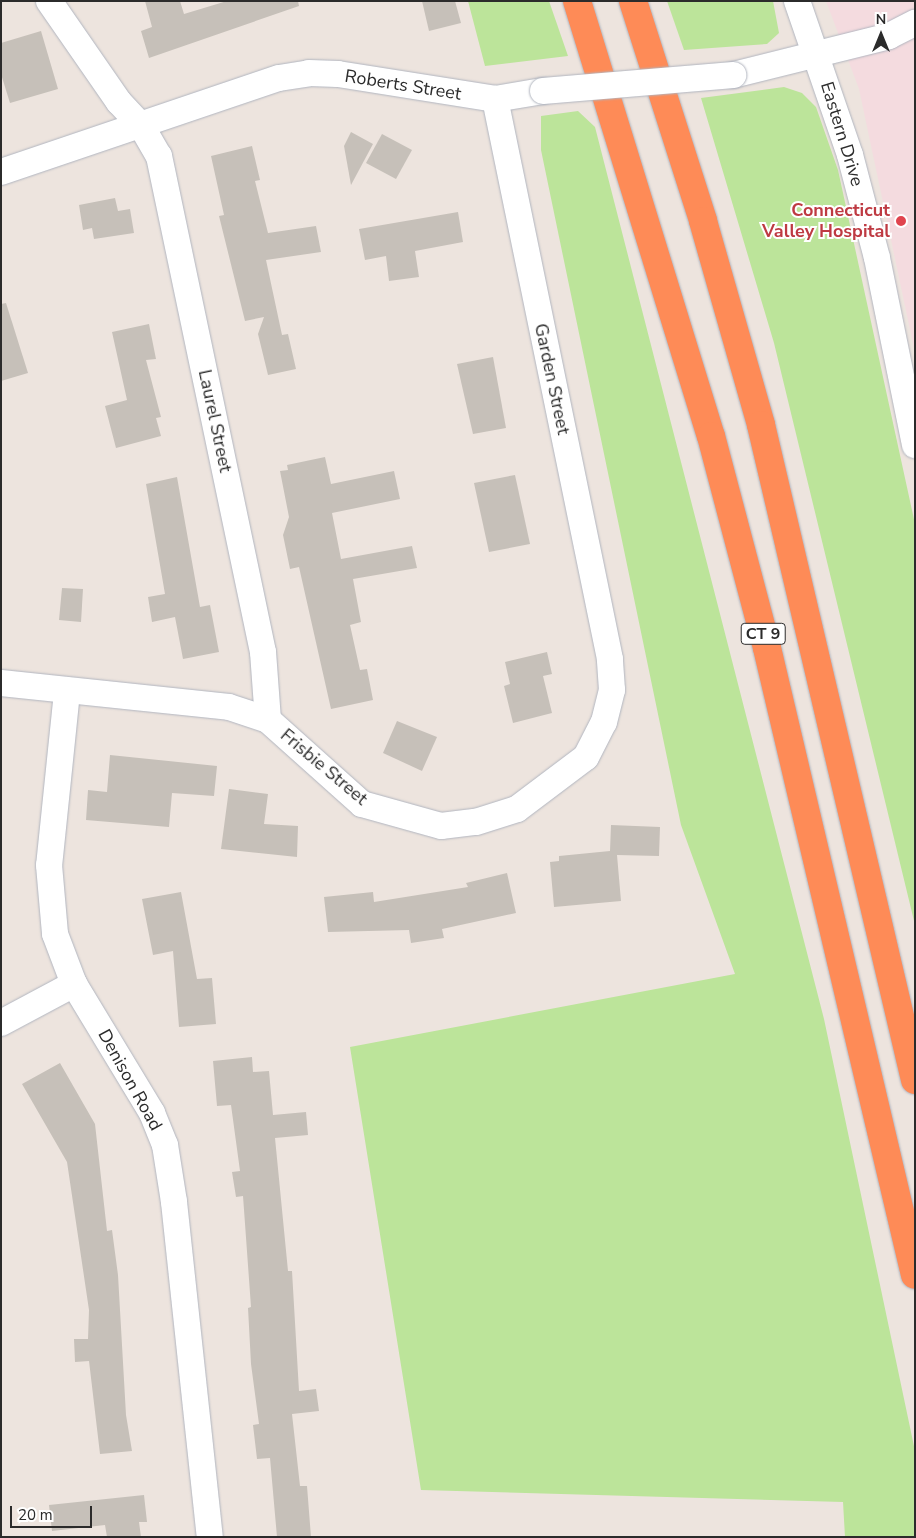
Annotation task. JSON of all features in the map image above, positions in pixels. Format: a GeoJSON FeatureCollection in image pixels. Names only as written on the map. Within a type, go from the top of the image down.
{"type":"FeatureCollection","features":[{"type":"Feature","properties":{"kind":"highway","name":"CT 9"},"geometry":{"type":"LineString","coordinates":[[577,1],[713,446],[767,648],[915,1275]]}},
{"type":"Feature","properties":{"kind":"highway","name":"CT 9"},"geometry":{"type":"LineString","coordinates":[[633,1],[703,221],[764,434],[915,1080]]}},
{"type":"Feature","properties":{"kind":"street","name":"Laurel Street"},"geometry":{"type":"LineString","coordinates":[[49,1],[120,102],[142,127],[159,156],[263,652],[268,720]]}},
{"type":"Feature","properties":{"kind":"street","name":"Eastern Drive"},"geometry":{"type":"LineString","coordinates":[[797,1],[817,54],[877,258],[915,445]]}},
{"type":"Feature","properties":{"kind":"street","name":"Roberts Street"},"geometry":{"type":"LineString","coordinates":[[1,172],[142,127],[279,78],[309,73],[495,99],[543,91],[733,75],[889,36],[915,23]]}},
{"type":"Feature","properties":{"kind":"street","name":"Garden Street"},"geometry":{"type":"LineString","coordinates":[[495,99],[610,659]]}},
{"type":"Feature","properties":{"kind":"street","name":"Frisbie Street"},"geometry":{"type":"LineString","coordinates":[[1,683],[67,692],[229,707],[268,720],[362,804],[441,826],[476,822],[517,809],[586,757],[608,706],[612,690],[610,659]]}},
{"type":"Feature","properties":{"kind":"street","name":"Denison Road"},"geometry":{"type":"LineString","coordinates":[[67,692],[49,865],[55,934],[74,984],[152,1113],[164,1145],[174,1202],[210,1537]]}},
{"type":"Feature","properties":{"kind":"street"},"geometry":{"type":"LineString","coordinates":[[1,1023],[74,984]]}},
{"type":"Feature","properties":{"kind":"shaded area","name":"Connecticut Valley Hospital"},"geometry":{"type":"Polygon","coordinates":[[[826,1],[915,1],[915,353],[859,89],[826,1]]]}},
{"type":"Feature","properties":{"kind":"green space"},"geometry":{"type":"Polygon","coordinates":[[[468,1],[549,1],[568,56],[485,66],[468,1]]]}},
{"type":"Feature","properties":{"kind":"green space"},"geometry":{"type":"Polygon","coordinates":[[[667,1],[773,1],[779,33],[767,44],[684,50],[667,1]]]}},
{"type":"Feature","properties":{"kind":"green space"},"geometry":{"type":"Polygon","coordinates":[[[784,87],[802,93],[816,107],[838,170],[915,524],[915,925],[774,343],[701,98],[784,87]]]}},
{"type":"Feature","properties":{"kind":"green space"},"geometry":{"type":"Polygon","coordinates":[[[578,111],[595,127],[824,1019],[915,1451],[915,1537],[845,1537],[843,1502],[421,1490],[350,1047],[735,974],[681,825],[541,150],[541,116],[578,111]]]}},
{"type":"Feature","properties":{"kind":"building"},"geometry":{"type":"Polygon","coordinates":[[[145,1],[180,1],[184,14],[227,1],[298,1],[299,6],[149,58],[141,31],[152,27],[145,1]]]}},
{"type":"Feature","properties":{"kind":"building"},"geometry":{"type":"Polygon","coordinates":[[[422,1],[455,1],[461,23],[429,31],[422,1]]]}},
{"type":"Feature","properties":{"kind":"building"},"geometry":{"type":"Polygon","coordinates":[[[41,31],[58,89],[10,103],[1,74],[1,43],[41,31]]]}},
{"type":"Feature","properties":{"kind":"building"},"geometry":{"type":"Polygon","coordinates":[[[351,132],[373,144],[351,185],[344,146],[351,132]]]}},
{"type":"Feature","properties":{"kind":"building"},"geometry":{"type":"Polygon","coordinates":[[[382,134],[412,150],[396,179],[366,163],[382,134]]]}},
{"type":"Feature","properties":{"kind":"building"},"geometry":{"type":"Polygon","coordinates":[[[252,146],[260,180],[255,181],[268,233],[316,226],[321,252],[266,260],[282,335],[288,334],[296,369],[268,375],[258,334],[264,317],[245,321],[219,216],[224,215],[211,156],[252,146]]]}},
{"type":"Feature","properties":{"kind":"building"},"geometry":{"type":"Polygon","coordinates":[[[115,198],[118,211],[130,209],[134,233],[94,239],[92,228],[83,230],[79,205],[115,198]]]}},
{"type":"Feature","properties":{"kind":"building"},"geometry":{"type":"Polygon","coordinates":[[[458,212],[463,242],[415,251],[419,277],[389,281],[386,256],[365,260],[359,229],[458,212]]]}},
{"type":"Feature","properties":{"kind":"building"},"geometry":{"type":"Polygon","coordinates":[[[6,303],[28,373],[1,381],[1,304],[6,303]]]}},
{"type":"Feature","properties":{"kind":"building"},"geometry":{"type":"Polygon","coordinates":[[[149,324],[156,359],[146,360],[161,417],[156,418],[161,436],[116,448],[105,406],[127,400],[112,332],[149,324]]]}},
{"type":"Feature","properties":{"kind":"building"},"geometry":{"type":"Polygon","coordinates":[[[493,357],[506,428],[473,434],[457,364],[493,357]]]}},
{"type":"Feature","properties":{"kind":"building"},"geometry":{"type":"Polygon","coordinates":[[[325,457],[331,484],[394,471],[400,499],[332,513],[341,559],[412,546],[417,568],[353,579],[361,622],[350,625],[360,670],[367,669],[373,700],[331,709],[299,567],[290,569],[283,535],[289,517],[280,471],[288,470],[287,465],[325,457]]]}},
{"type":"Feature","properties":{"kind":"building"},"geometry":{"type":"Polygon","coordinates":[[[515,475],[530,544],[489,552],[474,483],[515,475]]]}},
{"type":"Feature","properties":{"kind":"building"},"geometry":{"type":"Polygon","coordinates":[[[177,477],[200,607],[210,605],[219,652],[183,659],[175,617],[152,622],[148,597],[165,594],[146,484],[177,477]]]}},
{"type":"Feature","properties":{"kind":"building"},"geometry":{"type":"Polygon","coordinates":[[[62,588],[83,589],[81,622],[59,620],[62,588]]]}},
{"type":"Feature","properties":{"kind":"building"},"geometry":{"type":"Polygon","coordinates":[[[547,652],[552,674],[543,676],[552,713],[513,723],[504,686],[510,684],[505,662],[547,652]]]}},
{"type":"Feature","properties":{"kind":"building"},"geometry":{"type":"Polygon","coordinates":[[[397,721],[437,737],[422,771],[383,753],[397,721]]]}},
{"type":"Feature","properties":{"kind":"building"},"geometry":{"type":"Polygon","coordinates":[[[110,755],[217,766],[214,796],[172,793],[169,827],[86,820],[88,790],[107,792],[110,755]]]}},
{"type":"Feature","properties":{"kind":"building"},"geometry":{"type":"Polygon","coordinates":[[[229,789],[268,794],[264,824],[298,826],[297,857],[221,849],[229,789]]]}},
{"type":"Feature","properties":{"kind":"building"},"geometry":{"type":"Polygon","coordinates":[[[611,825],[660,827],[659,856],[617,855],[621,901],[554,907],[550,862],[559,861],[559,856],[610,851],[611,825]]]}},
{"type":"Feature","properties":{"kind":"building"},"geometry":{"type":"Polygon","coordinates":[[[507,873],[516,913],[442,929],[444,938],[411,943],[409,930],[328,932],[324,897],[373,892],[374,902],[468,887],[466,883],[507,873]]]}},
{"type":"Feature","properties":{"kind":"building"},"geometry":{"type":"Polygon","coordinates":[[[181,892],[197,979],[212,978],[216,1024],[179,1027],[173,951],[153,955],[142,899],[181,892]]]}},
{"type":"Feature","properties":{"kind":"building"},"geometry":{"type":"Polygon","coordinates":[[[252,1057],[253,1072],[269,1071],[273,1115],[306,1112],[308,1135],[275,1138],[288,1271],[292,1271],[299,1391],[316,1389],[319,1411],[292,1414],[300,1486],[307,1486],[311,1537],[277,1537],[270,1458],[257,1459],[253,1425],[259,1424],[251,1364],[248,1308],[251,1307],[243,1196],[236,1197],[232,1172],[240,1171],[231,1105],[217,1106],[213,1061],[252,1057]]]}},
{"type":"Feature","properties":{"kind":"building"},"geometry":{"type":"Polygon","coordinates":[[[60,1063],[95,1124],[107,1231],[112,1230],[118,1275],[126,1415],[132,1451],[100,1454],[89,1361],[75,1362],[74,1339],[88,1339],[89,1310],[67,1162],[22,1084],[60,1063]]]}},
{"type":"Feature","properties":{"kind":"building"},"geometry":{"type":"Polygon","coordinates":[[[144,1495],[147,1522],[139,1522],[141,1537],[107,1537],[105,1525],[52,1531],[49,1505],[144,1495]]]}},
{"type":"Feature","properties":{"kind":"place","name":"Connecticut Valley Hospital"},"geometry":{"type":"Point","coordinates":[901,221]}}]}
